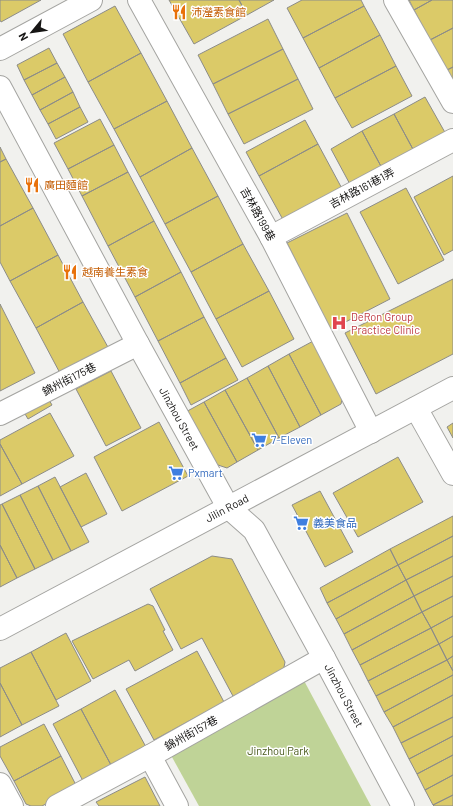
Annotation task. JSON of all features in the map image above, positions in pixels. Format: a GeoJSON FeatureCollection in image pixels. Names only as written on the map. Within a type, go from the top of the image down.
{"type":"FeatureCollection","features":[{"type":"Feature","properties":{"kind":"street"},"geometry":{"type":"LineString","coordinates":[[0,49],[91,0]]}},
{"type":"Feature","properties":{"kind":"street","name":"吉林路199巷"},"geometry":{"type":"LineString","coordinates":[[139,0],[271,237],[370,432]]}},
{"type":"Feature","properties":{"kind":"street"},"geometry":{"type":"LineString","coordinates":[[396,0],[453,102]]}},
{"type":"Feature","properties":{"kind":"street","name":"Jinzhou Street"},"geometry":{"type":"LineString","coordinates":[[0,87],[138,344],[228,507],[254,530],[403,806]]}},
{"type":"Feature","properties":{"kind":"street","name":"吉林路161巷1弄"},"geometry":{"type":"LineString","coordinates":[[271,237],[453,140]]}},
{"type":"Feature","properties":{"kind":"street","name":"錦州街175巷"},"geometry":{"type":"LineString","coordinates":[[0,414],[138,344]]}},
{"type":"Feature","properties":{"kind":"street","name":"Jilin Road"},"geometry":{"type":"LineString","coordinates":[[0,629],[453,388]]}},
{"type":"Feature","properties":{"kind":"street"},"geometry":{"type":"LineString","coordinates":[[416,408],[453,474]]}},
{"type":"Feature","properties":{"kind":"street","name":"錦州街157巷"},"geometry":{"type":"LineString","coordinates":[[57,806],[150,756],[324,658]]}},
{"type":"Feature","properties":{"kind":"street"},"geometry":{"type":"LineString","coordinates":[[150,756],[177,806]]}},
{"type":"Feature","properties":{"kind":"street"},"geometry":{"type":"LineString","coordinates":[[0,784],[12,806]]}},
{"type":"Feature","properties":{"kind":"green space","name":"Jinzhou Park"},"geometry":{"type":"Polygon","coordinates":[[[301,675],[371,806],[199,806],[167,748],[301,675]]]}},
{"type":"Feature","properties":{"kind":"building"},"geometry":{"type":"Polygon","coordinates":[[[0,0],[41,0],[1,22],[0,0]]]}},
{"type":"Feature","properties":{"kind":"building"},"geometry":{"type":"Polygon","coordinates":[[[169,0],[239,0],[247,15],[194,44],[169,0]]]}},
{"type":"Feature","properties":{"kind":"building"},"geometry":{"type":"Polygon","coordinates":[[[239,0],[274,0],[247,15],[239,0]]]}},
{"type":"Feature","properties":{"kind":"building"},"geometry":{"type":"Polygon","coordinates":[[[302,0],[361,0],[364,6],[303,38],[287,8],[302,0]]]}},
{"type":"Feature","properties":{"kind":"building"},"geometry":{"type":"Polygon","coordinates":[[[409,0],[432,0],[414,10],[409,0]]]}},
{"type":"Feature","properties":{"kind":"building"},"geometry":{"type":"Polygon","coordinates":[[[432,0],[453,0],[453,28],[430,40],[414,10],[432,0]]]}},
{"type":"Feature","properties":{"kind":"building"},"geometry":{"type":"Polygon","coordinates":[[[115,6],[141,53],[88,82],[63,34],[115,6]]]}},
{"type":"Feature","properties":{"kind":"building"},"geometry":{"type":"Polygon","coordinates":[[[364,6],[380,35],[319,68],[303,38],[364,6]]]}},
{"type":"Feature","properties":{"kind":"building"},"geometry":{"type":"Polygon","coordinates":[[[268,19],[283,49],[213,84],[198,55],[268,19]]]}},
{"type":"Feature","properties":{"kind":"building"},"geometry":{"type":"Polygon","coordinates":[[[453,28],[453,67],[447,70],[430,40],[453,28]]]}},
{"type":"Feature","properties":{"kind":"building"},"geometry":{"type":"Polygon","coordinates":[[[380,35],[396,66],[335,98],[319,68],[380,35]]]}},
{"type":"Feature","properties":{"kind":"building"},"geometry":{"type":"Polygon","coordinates":[[[49,48],[57,63],[24,80],[17,65],[49,48]]]}},
{"type":"Feature","properties":{"kind":"building"},"geometry":{"type":"Polygon","coordinates":[[[283,49],[298,79],[228,114],[213,84],[283,49]]]}},
{"type":"Feature","properties":{"kind":"building"},"geometry":{"type":"Polygon","coordinates":[[[141,53],[167,101],[114,129],[88,82],[141,53]]]}},
{"type":"Feature","properties":{"kind":"building"},"geometry":{"type":"Polygon","coordinates":[[[57,63],[65,77],[32,95],[24,80],[57,63]]]}},
{"type":"Feature","properties":{"kind":"building"},"geometry":{"type":"Polygon","coordinates":[[[396,66],[412,96],[352,128],[335,98],[396,66]]]}},
{"type":"Feature","properties":{"kind":"building"},"geometry":{"type":"Polygon","coordinates":[[[453,67],[453,81],[447,70],[453,67]]]}},
{"type":"Feature","properties":{"kind":"building"},"geometry":{"type":"Polygon","coordinates":[[[65,77],[73,92],[40,110],[32,95],[65,77]]]}},
{"type":"Feature","properties":{"kind":"building"},"geometry":{"type":"Polygon","coordinates":[[[298,79],[313,109],[244,144],[228,114],[298,79]]]}},
{"type":"Feature","properties":{"kind":"building"},"geometry":{"type":"Polygon","coordinates":[[[73,92],[80,107],[48,124],[40,110],[73,92]]]}},
{"type":"Feature","properties":{"kind":"building"},"geometry":{"type":"Polygon","coordinates":[[[425,97],[447,136],[415,153],[394,114],[425,97]]]}},
{"type":"Feature","properties":{"kind":"building"},"geometry":{"type":"Polygon","coordinates":[[[167,101],[192,148],[140,177],[114,129],[167,101]]]}},
{"type":"Feature","properties":{"kind":"building"},"geometry":{"type":"Polygon","coordinates":[[[80,107],[88,122],[56,139],[48,124],[80,107]]]}},
{"type":"Feature","properties":{"kind":"building"},"geometry":{"type":"Polygon","coordinates":[[[394,114],[415,153],[383,170],[362,131],[394,114]]]}},
{"type":"Feature","properties":{"kind":"building"},"geometry":{"type":"Polygon","coordinates":[[[100,119],[114,145],[68,169],[54,143],[100,119]]]}},
{"type":"Feature","properties":{"kind":"building"},"geometry":{"type":"Polygon","coordinates":[[[305,120],[318,144],[259,176],[246,152],[305,120]]]}},
{"type":"Feature","properties":{"kind":"building"},"geometry":{"type":"Polygon","coordinates":[[[362,131],[383,170],[352,188],[331,149],[362,131]]]}},
{"type":"Feature","properties":{"kind":"building"},"geometry":{"type":"Polygon","coordinates":[[[318,144],[346,196],[287,227],[259,176],[318,144]]]}},
{"type":"Feature","properties":{"kind":"building"},"geometry":{"type":"Polygon","coordinates":[[[114,145],[128,172],[82,196],[68,169],[114,145]]]}},
{"type":"Feature","properties":{"kind":"building"},"geometry":{"type":"Polygon","coordinates":[[[0,147],[6,159],[0,162],[0,147]]]}},
{"type":"Feature","properties":{"kind":"building"},"geometry":{"type":"Polygon","coordinates":[[[192,148],[218,196],[165,224],[140,177],[192,148]]]}},
{"type":"Feature","properties":{"kind":"building"},"geometry":{"type":"Polygon","coordinates":[[[6,159],[33,208],[0,226],[0,162],[6,159]]]}},
{"type":"Feature","properties":{"kind":"building"},"geometry":{"type":"Polygon","coordinates":[[[128,172],[154,221],[108,246],[82,196],[128,172]]]}},
{"type":"Feature","properties":{"kind":"building"},"geometry":{"type":"Polygon","coordinates":[[[453,176],[453,250],[444,255],[414,197],[453,176]]]}},
{"type":"Feature","properties":{"kind":"building"},"geometry":{"type":"Polygon","coordinates":[[[406,188],[444,260],[398,284],[360,212],[406,188]]]}},
{"type":"Feature","properties":{"kind":"building"},"geometry":{"type":"Polygon","coordinates":[[[218,196],[243,244],[191,272],[165,224],[218,196]]]}},
{"type":"Feature","properties":{"kind":"building"},"geometry":{"type":"Polygon","coordinates":[[[33,208],[58,255],[10,281],[0,262],[0,226],[33,208]]]}},
{"type":"Feature","properties":{"kind":"building"},"geometry":{"type":"Polygon","coordinates":[[[347,213],[390,299],[330,330],[287,243],[347,213]]]}},
{"type":"Feature","properties":{"kind":"building"},"geometry":{"type":"Polygon","coordinates":[[[154,221],[181,272],[135,297],[108,246],[154,221]]]}},
{"type":"Feature","properties":{"kind":"building"},"geometry":{"type":"Polygon","coordinates":[[[243,244],[269,291],[216,319],[191,272],[243,244]]]}},
{"type":"Feature","properties":{"kind":"building"},"geometry":{"type":"Polygon","coordinates":[[[58,255],[83,302],[36,328],[10,281],[58,255]]]}},
{"type":"Feature","properties":{"kind":"building"},"geometry":{"type":"Polygon","coordinates":[[[181,272],[204,317],[158,341],[135,297],[181,272]]]}},
{"type":"Feature","properties":{"kind":"building"},"geometry":{"type":"Polygon","coordinates":[[[453,279],[453,354],[376,394],[345,333],[453,279]]]}},
{"type":"Feature","properties":{"kind":"building"},"geometry":{"type":"Polygon","coordinates":[[[269,291],[294,339],[242,367],[216,319],[269,291]]]}},
{"type":"Feature","properties":{"kind":"building"},"geometry":{"type":"Polygon","coordinates":[[[83,302],[109,349],[61,375],[36,328],[83,302]]]}},
{"type":"Feature","properties":{"kind":"building"},"geometry":{"type":"Polygon","coordinates":[[[0,304],[35,373],[0,391],[0,304]]]}},
{"type":"Feature","properties":{"kind":"building"},"geometry":{"type":"Polygon","coordinates":[[[204,317],[226,358],[180,383],[158,341],[204,317]]]}},
{"type":"Feature","properties":{"kind":"building"},"geometry":{"type":"Polygon","coordinates":[[[317,339],[344,390],[341,404],[321,415],[289,354],[317,339]]]}},
{"type":"Feature","properties":{"kind":"building"},"geometry":{"type":"Polygon","coordinates":[[[289,354],[321,415],[300,427],[268,366],[289,354]]]}},
{"type":"Feature","properties":{"kind":"building"},"geometry":{"type":"Polygon","coordinates":[[[226,358],[238,380],[191,405],[180,383],[226,358]]]}},
{"type":"Feature","properties":{"kind":"building"},"geometry":{"type":"Polygon","coordinates":[[[268,366],[300,427],[279,438],[247,378],[268,366]]]}},
{"type":"Feature","properties":{"kind":"building"},"geometry":{"type":"Polygon","coordinates":[[[111,371],[141,428],[106,446],[76,389],[111,371]]]}},
{"type":"Feature","properties":{"kind":"building"},"geometry":{"type":"Polygon","coordinates":[[[247,378],[279,438],[258,450],[225,390],[247,378]]]}},
{"type":"Feature","properties":{"kind":"building"},"geometry":{"type":"Polygon","coordinates":[[[225,390],[258,450],[237,462],[204,402],[225,390]]]}},
{"type":"Feature","properties":{"kind":"building"},"geometry":{"type":"Polygon","coordinates":[[[45,393],[52,405],[28,419],[21,407],[45,393]]]}},
{"type":"Feature","properties":{"kind":"building"},"geometry":{"type":"Polygon","coordinates":[[[204,402],[237,462],[227,468],[209,462],[182,414],[204,402]]]}},
{"type":"Feature","properties":{"kind":"building"},"geometry":{"type":"Polygon","coordinates":[[[50,413],[74,456],[22,484],[0,444],[0,440],[50,413]]]}},
{"type":"Feature","properties":{"kind":"building"},"geometry":{"type":"Polygon","coordinates":[[[159,422],[188,476],[122,511],[94,457],[159,422]]]}},
{"type":"Feature","properties":{"kind":"building"},"geometry":{"type":"Polygon","coordinates":[[[453,423],[453,438],[447,427],[453,423]]]}},
{"type":"Feature","properties":{"kind":"building"},"geometry":{"type":"Polygon","coordinates":[[[0,444],[22,484],[0,496],[0,444]]]}},
{"type":"Feature","properties":{"kind":"building"},"geometry":{"type":"Polygon","coordinates":[[[398,457],[423,502],[358,537],[333,493],[398,457]]]}},
{"type":"Feature","properties":{"kind":"building"},"geometry":{"type":"Polygon","coordinates":[[[86,473],[107,514],[81,527],[60,487],[86,473]]]}},
{"type":"Feature","properties":{"kind":"building"},"geometry":{"type":"Polygon","coordinates":[[[55,477],[89,542],[71,551],[38,486],[55,477]]]}},
{"type":"Feature","properties":{"kind":"building"},"geometry":{"type":"Polygon","coordinates":[[[38,486],[71,551],[53,560],[20,495],[38,486]]]}},
{"type":"Feature","properties":{"kind":"building"},"geometry":{"type":"Polygon","coordinates":[[[320,491],[353,552],[325,567],[292,505],[320,491]]]}},
{"type":"Feature","properties":{"kind":"building"},"geometry":{"type":"Polygon","coordinates":[[[20,495],[53,560],[35,569],[2,504],[20,495]]]}},
{"type":"Feature","properties":{"kind":"building"},"geometry":{"type":"Polygon","coordinates":[[[2,504],[35,569],[17,578],[0,545],[0,505],[2,504]]]}},
{"type":"Feature","properties":{"kind":"building"},"geometry":{"type":"Polygon","coordinates":[[[453,516],[453,536],[398,565],[390,549],[453,516]]]}},
{"type":"Feature","properties":{"kind":"building"},"geometry":{"type":"Polygon","coordinates":[[[453,536],[453,556],[406,580],[398,565],[453,536]]]}},
{"type":"Feature","properties":{"kind":"building"},"geometry":{"type":"Polygon","coordinates":[[[0,545],[17,578],[0,587],[0,545]]]}},
{"type":"Feature","properties":{"kind":"building"},"geometry":{"type":"Polygon","coordinates":[[[390,549],[398,565],[327,603],[320,588],[390,549]]]}},
{"type":"Feature","properties":{"kind":"building"},"geometry":{"type":"Polygon","coordinates":[[[212,556],[232,559],[285,662],[282,677],[234,698],[202,638],[181,649],[150,589],[212,556]]]}},
{"type":"Feature","properties":{"kind":"building"},"geometry":{"type":"Polygon","coordinates":[[[453,556],[453,576],[414,596],[406,580],[453,556]]]}},
{"type":"Feature","properties":{"kind":"building"},"geometry":{"type":"Polygon","coordinates":[[[398,565],[406,580],[336,619],[327,603],[398,565]]]}},
{"type":"Feature","properties":{"kind":"building"},"geometry":{"type":"Polygon","coordinates":[[[453,576],[453,596],[422,612],[414,596],[453,576]]]}},
{"type":"Feature","properties":{"kind":"building"},"geometry":{"type":"Polygon","coordinates":[[[406,580],[414,596],[344,634],[336,619],[406,580]]]}},
{"type":"Feature","properties":{"kind":"building"},"geometry":{"type":"Polygon","coordinates":[[[414,596],[422,612],[352,650],[344,634],[414,596]]]}},
{"type":"Feature","properties":{"kind":"building"},"geometry":{"type":"Polygon","coordinates":[[[453,596],[453,616],[431,628],[422,612],[453,596]]]}},
{"type":"Feature","properties":{"kind":"building"},"geometry":{"type":"Polygon","coordinates":[[[148,604],[153,606],[165,630],[163,631],[173,650],[135,671],[129,660],[93,679],[72,641],[148,604]]]}},
{"type":"Feature","properties":{"kind":"building"},"geometry":{"type":"Polygon","coordinates":[[[422,612],[431,628],[360,665],[352,650],[422,612]]]}},
{"type":"Feature","properties":{"kind":"building"},"geometry":{"type":"Polygon","coordinates":[[[453,616],[453,636],[439,644],[431,628],[453,616]]]}},
{"type":"Feature","properties":{"kind":"building"},"geometry":{"type":"Polygon","coordinates":[[[431,628],[439,644],[368,681],[360,665],[431,628]]]}},
{"type":"Feature","properties":{"kind":"building"},"geometry":{"type":"Polygon","coordinates":[[[66,633],[91,681],[56,700],[31,652],[66,633]]]}},
{"type":"Feature","properties":{"kind":"building"},"geometry":{"type":"Polygon","coordinates":[[[453,636],[453,656],[447,660],[439,644],[453,636]]]}},
{"type":"Feature","properties":{"kind":"building"},"geometry":{"type":"Polygon","coordinates":[[[439,644],[447,660],[376,696],[368,681],[439,644]]]}},
{"type":"Feature","properties":{"kind":"building"},"geometry":{"type":"Polygon","coordinates":[[[197,651],[224,702],[154,740],[126,689],[197,651]]]}},
{"type":"Feature","properties":{"kind":"building"},"geometry":{"type":"Polygon","coordinates":[[[31,652],[59,706],[22,725],[0,683],[0,668],[31,652]]]}},
{"type":"Feature","properties":{"kind":"building"},"geometry":{"type":"Polygon","coordinates":[[[453,656],[453,671],[447,660],[453,656]]]}},
{"type":"Feature","properties":{"kind":"building"},"geometry":{"type":"Polygon","coordinates":[[[447,660],[453,671],[453,675],[384,712],[376,696],[447,660]]]}},
{"type":"Feature","properties":{"kind":"building"},"geometry":{"type":"Polygon","coordinates":[[[453,675],[453,695],[393,727],[384,712],[453,675]]]}},
{"type":"Feature","properties":{"kind":"building"},"geometry":{"type":"Polygon","coordinates":[[[0,683],[22,725],[0,737],[0,683]]]}},
{"type":"Feature","properties":{"kind":"building"},"geometry":{"type":"Polygon","coordinates":[[[115,690],[146,747],[111,765],[81,709],[115,690]]]}},
{"type":"Feature","properties":{"kind":"building"},"geometry":{"type":"Polygon","coordinates":[[[453,695],[453,717],[401,743],[393,727],[453,695]]]}},
{"type":"Feature","properties":{"kind":"building"},"geometry":{"type":"Polygon","coordinates":[[[81,709],[111,765],[83,781],[53,724],[81,709]]]}},
{"type":"Feature","properties":{"kind":"building"},"geometry":{"type":"Polygon","coordinates":[[[453,717],[453,736],[409,759],[401,743],[453,717]]]}},
{"type":"Feature","properties":{"kind":"building"},"geometry":{"type":"Polygon","coordinates":[[[44,724],[61,756],[14,781],[0,756],[0,747],[44,724]]]}},
{"type":"Feature","properties":{"kind":"building"},"geometry":{"type":"Polygon","coordinates":[[[453,736],[453,755],[417,774],[409,759],[453,736]]]}},
{"type":"Feature","properties":{"kind":"building"},"geometry":{"type":"Polygon","coordinates":[[[453,755],[453,775],[425,790],[417,774],[453,755]]]}},
{"type":"Feature","properties":{"kind":"building"},"geometry":{"type":"Polygon","coordinates":[[[61,756],[77,787],[42,806],[31,806],[26,804],[14,781],[61,756]]]}},
{"type":"Feature","properties":{"kind":"building"},"geometry":{"type":"Polygon","coordinates":[[[453,775],[453,795],[433,805],[425,790],[453,775]]]}},
{"type":"Feature","properties":{"kind":"building"},"geometry":{"type":"Polygon","coordinates":[[[145,777],[160,806],[99,806],[96,802],[145,777]]]}},
{"type":"Feature","properties":{"kind":"building"},"geometry":{"type":"Polygon","coordinates":[[[453,795],[453,806],[433,805],[453,795]]]}},
{"type":"Feature","properties":{"kind":"place","name":"沛瀅素食館"},"geometry":{"type":"Point","coordinates":[179,12]}},
{"type":"Feature","properties":{"kind":"place","name":"廣田麵館"},"geometry":{"type":"Point","coordinates":[32,185]}},
{"type":"Feature","properties":{"kind":"place","name":"越南養生素食"},"geometry":{"type":"Point","coordinates":[70,272]}},
{"type":"Feature","properties":{"kind":"place","name":"DeRon Group Practice Clinic"},"geometry":{"type":"Point","coordinates":[339,323]}},
{"type":"Feature","properties":{"kind":"place","name":"7-Eleven"},"geometry":{"type":"Point","coordinates":[259,440]}},
{"type":"Feature","properties":{"kind":"place","name":"Pxmart"},"geometry":{"type":"Point","coordinates":[176,473]}},
{"type":"Feature","properties":{"kind":"place","name":"義美食品"},"geometry":{"type":"Point","coordinates":[301,523]}}]}
